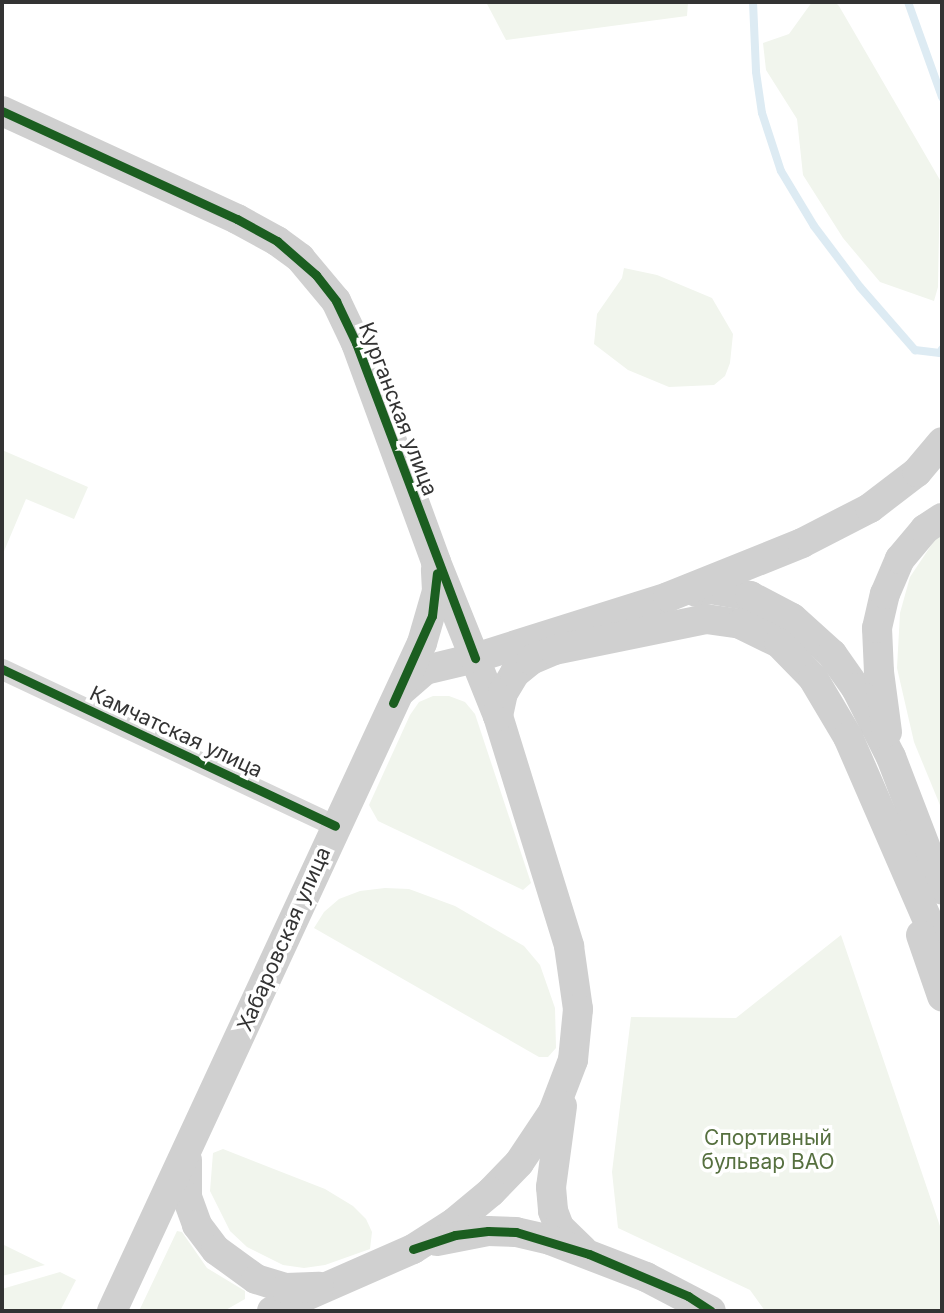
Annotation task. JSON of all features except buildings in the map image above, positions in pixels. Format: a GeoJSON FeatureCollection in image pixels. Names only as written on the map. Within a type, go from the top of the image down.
{"type":"FeatureCollection","features":[{"type":"Feature","properties":{"kind":"main road","name":"Курганская улица"},"geometry":{"type":"LineString","coordinates":[[2,111],[237,219],[300,258],[336,301],[356,343],[436,562],[498,716]]}},
{"type":"Feature","properties":{"kind":"main road"},"geometry":{"type":"LineString","coordinates":[[394,704],[407,683],[425,670],[475,658],[668,597],[802,543],[870,508],[917,472],[942,442]]}},
{"type":"Feature","properties":{"kind":"main road"},"geometry":{"type":"LineString","coordinates":[[891,757],[879,672],[877,628],[885,594],[900,559],[925,529],[942,518]]}},
{"type":"Feature","properties":{"kind":"main road","name":"Хабаровская улица"},"geometry":{"type":"LineString","coordinates":[[112,1311],[335,826],[394,704],[432,616],[437,591],[436,562]]}},
{"type":"Feature","properties":{"kind":"main road"},"geometry":{"type":"LineString","coordinates":[[668,597],[710,589],[751,596],[792,618],[832,654],[856,688],[891,757],[942,890]]}},
{"type":"Feature","properties":{"kind":"main road"},"geometry":{"type":"LineString","coordinates":[[589,1254],[573,1244],[559,1227],[553,1211],[551,1187],[565,1084],[577,1035],[576,979],[569,946],[498,716],[503,693],[515,673],[531,660],[554,650],[706,619],[740,624],[779,643],[813,678],[848,737],[942,953]]}},
{"type":"Feature","properties":{"kind":"main road"},"geometry":{"type":"LineString","coordinates":[[870,789],[942,996]]}},
{"type":"Feature","properties":{"kind":"main road"},"geometry":{"type":"LineString","coordinates":[[413,1249],[455,1222],[491,1192],[519,1163],[539,1136],[565,1084]]}},
{"type":"Feature","properties":{"kind":"main road"},"geometry":{"type":"LineString","coordinates":[[193,1139],[185,1167],[187,1197],[197,1225],[216,1250],[256,1279],[286,1288],[311,1289],[337,1283]]}},
{"type":"Feature","properties":{"kind":"main road"},"geometry":{"type":"LineString","coordinates":[[272,1311],[413,1249],[455,1235],[488,1231],[516,1232],[589,1254],[688,1297],[711,1311]]}},
{"type":"Feature","properties":{"kind":"street","name":"Камчатская улица"},"geometry":{"type":"LineString","coordinates":[[2,669],[335,826]]}},
{"type":"Feature","properties":{"kind":"green space"},"geometry":{"type":"Polygon","coordinates":[[[486,2],[688,2],[687,16],[506,40],[486,2]]]}},
{"type":"Feature","properties":{"kind":"green space"},"geometry":{"type":"Polygon","coordinates":[[[812,2],[835,2],[839,6],[940,180],[938,287],[934,301],[880,282],[843,238],[803,175],[797,119],[766,70],[763,43],[789,34],[812,2]]]}},
{"type":"Feature","properties":{"kind":"green space"},"geometry":{"type":"Polygon","coordinates":[[[624,268],[657,275],[712,298],[733,334],[730,363],[725,376],[714,385],[669,387],[628,370],[594,344],[597,314],[622,278],[624,268]]]}},
{"type":"Feature","properties":{"kind":"green space"},"geometry":{"type":"Polygon","coordinates":[[[2,450],[88,487],[74,519],[26,499],[2,556],[2,450]]]}},
{"type":"Feature","properties":{"kind":"green space"},"geometry":{"type":"Polygon","coordinates":[[[942,535],[942,810],[914,742],[897,668],[900,613],[910,577],[936,538],[942,535]]]}},
{"type":"Feature","properties":{"kind":"green space"},"geometry":{"type":"Polygon","coordinates":[[[433,696],[449,696],[465,702],[475,714],[531,883],[523,890],[378,821],[369,805],[410,715],[419,702],[433,696]]]}},
{"type":"Feature","properties":{"kind":"green space"},"geometry":{"type":"Polygon","coordinates":[[[409,889],[455,906],[524,946],[540,965],[555,1008],[556,1048],[548,1057],[539,1057],[314,928],[324,912],[339,899],[360,891],[409,889]]]}},
{"type":"Feature","properties":{"kind":"green space","name":"Спортивный бульвар ВАО"},"geometry":{"type":"Polygon","coordinates":[[[841,935],[942,1232],[942,1311],[765,1311],[750,1290],[618,1228],[612,1172],[631,1017],[736,1018],[841,935]]]}},
{"type":"Feature","properties":{"kind":"green space"},"geometry":{"type":"Polygon","coordinates":[[[223,1149],[325,1189],[353,1206],[366,1219],[372,1232],[370,1249],[325,1265],[304,1268],[283,1265],[247,1247],[230,1231],[210,1191],[213,1153],[223,1149]]]}},
{"type":"Feature","properties":{"kind":"green space"},"geometry":{"type":"Polygon","coordinates":[[[177,1231],[182,1232],[207,1268],[245,1291],[245,1299],[224,1311],[139,1311],[177,1231]]]}},
{"type":"Feature","properties":{"kind":"green space"},"geometry":{"type":"Polygon","coordinates":[[[2,1244],[45,1265],[2,1276],[2,1244]]]}},
{"type":"Feature","properties":{"kind":"green space"},"geometry":{"type":"Polygon","coordinates":[[[60,1272],[76,1280],[60,1311],[2,1311],[2,1289],[60,1272]]]}},
{"type":"Feature","properties":{"kind":"waterway"},"geometry":{"type":"LineString","coordinates":[[753,2],[756,72],[762,113],[781,171],[814,226],[860,287],[915,350],[940,353],[942,349]]}},
{"type":"Feature","properties":{"kind":"waterway"},"geometry":{"type":"LineString","coordinates":[[908,2],[942,97]]}},
{"type":"Feature","properties":{"kind":"cycle path"},"geometry":{"type":"LineString","coordinates":[[2,111],[237,219],[277,241],[316,275],[336,301],[356,343],[475,658]]}},
{"type":"Feature","properties":{"kind":"cycle path"},"geometry":{"type":"LineString","coordinates":[[393,703],[432,616],[437,573]]}},
{"type":"Feature","properties":{"kind":"cycle path"},"geometry":{"type":"LineString","coordinates":[[2,669],[335,826]]}},
{"type":"Feature","properties":{"kind":"cycle path"},"geometry":{"type":"LineString","coordinates":[[413,1249],[455,1235],[488,1231],[516,1232],[589,1254],[688,1296],[711,1311]]}}]}
